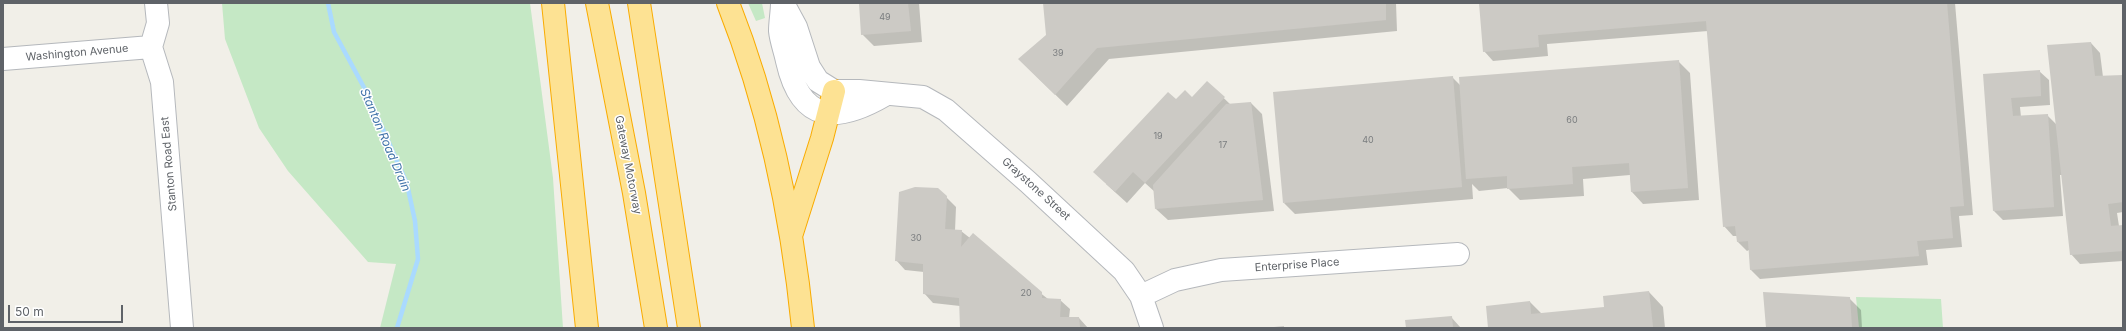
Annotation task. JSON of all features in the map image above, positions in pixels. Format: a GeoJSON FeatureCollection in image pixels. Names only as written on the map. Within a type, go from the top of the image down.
{"type":"FeatureCollection","features":[{"type":"Feature","properties":{"kind":"highway"},"geometry":{"type":"LineString","coordinates":[[553,3],[588,328]]}},
{"type":"Feature","properties":{"kind":"highway","name":"Gateway Motorway"},"geometry":{"type":"LineString","coordinates":[[597,3],[634,193],[656,328]]}},
{"type":"Feature","properties":{"kind":"highway"},"geometry":{"type":"LineString","coordinates":[[639,3],[689,328]]}},
{"type":"Feature","properties":{"kind":"highway"},"geometry":{"type":"LineString","coordinates":[[728,3],[752,68],[764,108],[792,233],[803,328]]}},
{"type":"Feature","properties":{"kind":"highway"},"geometry":{"type":"LineString","coordinates":[[792,233],[829,113],[834,91]]}},
{"type":"Feature","properties":{"kind":"street"},"geometry":{"type":"LineString","coordinates":[[151,47],[158,23],[156,3]]}},
{"type":"Feature","properties":{"kind":"street"},"geometry":{"type":"LineString","coordinates":[[783,3],[796,27],[813,75],[824,86],[834,91]]}},
{"type":"Feature","properties":{"kind":"street"},"geometry":{"type":"LineString","coordinates":[[783,3],[780,30],[793,83],[797,91],[809,106],[829,113]]}},
{"type":"Feature","properties":{"kind":"street","name":"Washington Avenue"},"geometry":{"type":"LineString","coordinates":[[3,59],[151,47]]}},
{"type":"Feature","properties":{"kind":"street","name":"Stanton Road East"},"geometry":{"type":"LineString","coordinates":[[151,47],[162,82],[182,328]]}},
{"type":"Feature","properties":{"kind":"street","name":"Graystone Street"},"geometry":{"type":"LineString","coordinates":[[834,91],[859,91],[885,95],[912,94],[923,97],[946,110],[1111,259],[1134,283],[1142,296],[1152,328]]}},
{"type":"Feature","properties":{"kind":"street","name":"Graystone Street"},"geometry":{"type":"LineString","coordinates":[[829,113],[841,113],[864,107],[885,95]]}},
{"type":"Feature","properties":{"kind":"street","name":"Enterprise Place"},"geometry":{"type":"LineString","coordinates":[[1142,296],[1175,280],[1221,270],[1458,254]]}},
{"type":"Feature","properties":{"kind":"green space"},"geometry":{"type":"Polygon","coordinates":[[[222,3],[530,3],[553,178],[563,328],[380,328],[396,264],[368,262],[288,171],[259,128],[225,39],[222,3]]]}},
{"type":"Feature","properties":{"kind":"green space"},"geometry":{"type":"Polygon","coordinates":[[[748,3],[762,3],[765,18],[756,21],[748,3]]]}},
{"type":"Feature","properties":{"kind":"green space"},"geometry":{"type":"Polygon","coordinates":[[[1856,297],[1941,299],[1943,328],[1859,328],[1856,297]]]}},
{"type":"Feature","properties":{"kind":"building"},"geometry":{"type":"Polygon","coordinates":[[[859,3],[908,3],[911,31],[861,35],[859,3]]]}},
{"type":"Feature","properties":{"kind":"building"},"geometry":{"type":"Polygon","coordinates":[[[1043,3],[1386,3],[1386,20],[1097,48],[1055,95],[1018,59],[1046,35],[1043,3]]]}},
{"type":"Feature","properties":{"kind":"building"},"geometry":{"type":"Polygon","coordinates":[[[1479,3],[1947,3],[1964,206],[1950,207],[1953,238],[1917,241],[1919,256],[1750,270],[1748,241],[1737,242],[1735,226],[1723,227],[1706,21],[1538,35],[1539,47],[1483,52],[1479,3]]]}},
{"type":"Feature","properties":{"kind":"building"},"geometry":{"type":"Polygon","coordinates":[[[2091,42],[2095,76],[2123,75],[2123,202],[2108,204],[2111,226],[2123,225],[2123,251],[2070,255],[2047,45],[2091,42]]]}},
{"type":"Feature","properties":{"kind":"building"},"geometry":{"type":"Polygon","coordinates":[[[1679,60],[1688,188],[1631,192],[1629,163],[1572,167],[1573,184],[1507,189],[1507,176],[1466,179],[1459,77],[1679,60]]]}},
{"type":"Feature","properties":{"kind":"building"},"geometry":{"type":"Polygon","coordinates":[[[2040,70],[2041,96],[2011,98],[2013,116],[2048,114],[2054,207],[1993,211],[1983,74],[2040,70]]]}},
{"type":"Feature","properties":{"kind":"building"},"geometry":{"type":"Polygon","coordinates":[[[1453,76],[1462,187],[1283,203],[1273,92],[1453,76]]]}},
{"type":"Feature","properties":{"kind":"building"},"geometry":{"type":"Polygon","coordinates":[[[1207,81],[1225,97],[1145,183],[1133,172],[1115,192],[1093,172],[1168,92],[1176,99],[1185,90],[1192,97],[1207,81]]]}},
{"type":"Feature","properties":{"kind":"building"},"geometry":{"type":"Polygon","coordinates":[[[1251,102],[1263,200],[1155,209],[1153,185],[1226,104],[1251,102]]]}},
{"type":"Feature","properties":{"kind":"building"},"geometry":{"type":"Polygon","coordinates":[[[915,187],[938,188],[947,196],[945,229],[962,230],[961,247],[973,233],[1042,292],[1042,298],[1061,299],[1060,317],[1079,317],[1080,328],[960,328],[959,298],[923,294],[923,264],[895,261],[899,192],[915,187]]]}},
{"type":"Feature","properties":{"kind":"building"},"geometry":{"type":"Polygon","coordinates":[[[1649,291],[1653,327],[1488,328],[1486,306],[1530,301],[1531,314],[1604,307],[1603,296],[1649,291]]]}},
{"type":"Feature","properties":{"kind":"building"},"geometry":{"type":"Polygon","coordinates":[[[1763,292],[1850,297],[1852,328],[1766,328],[1763,292]]]}},
{"type":"Feature","properties":{"kind":"building"},"geometry":{"type":"Polygon","coordinates":[[[1452,316],[1453,328],[1406,328],[1405,320],[1452,316]]]}},
{"type":"Feature","properties":{"kind":"building"},"geometry":{"type":"Polygon","coordinates":[[[1284,326],[1284,328],[1274,328],[1274,327],[1284,326]]]}},
{"type":"Feature","properties":{"kind":"waterway","name":"Stanton Road Drain"},"geometry":{"type":"LineString","coordinates":[[328,3],[334,32],[367,93],[407,184],[415,221],[418,259],[397,328]]}}]}
